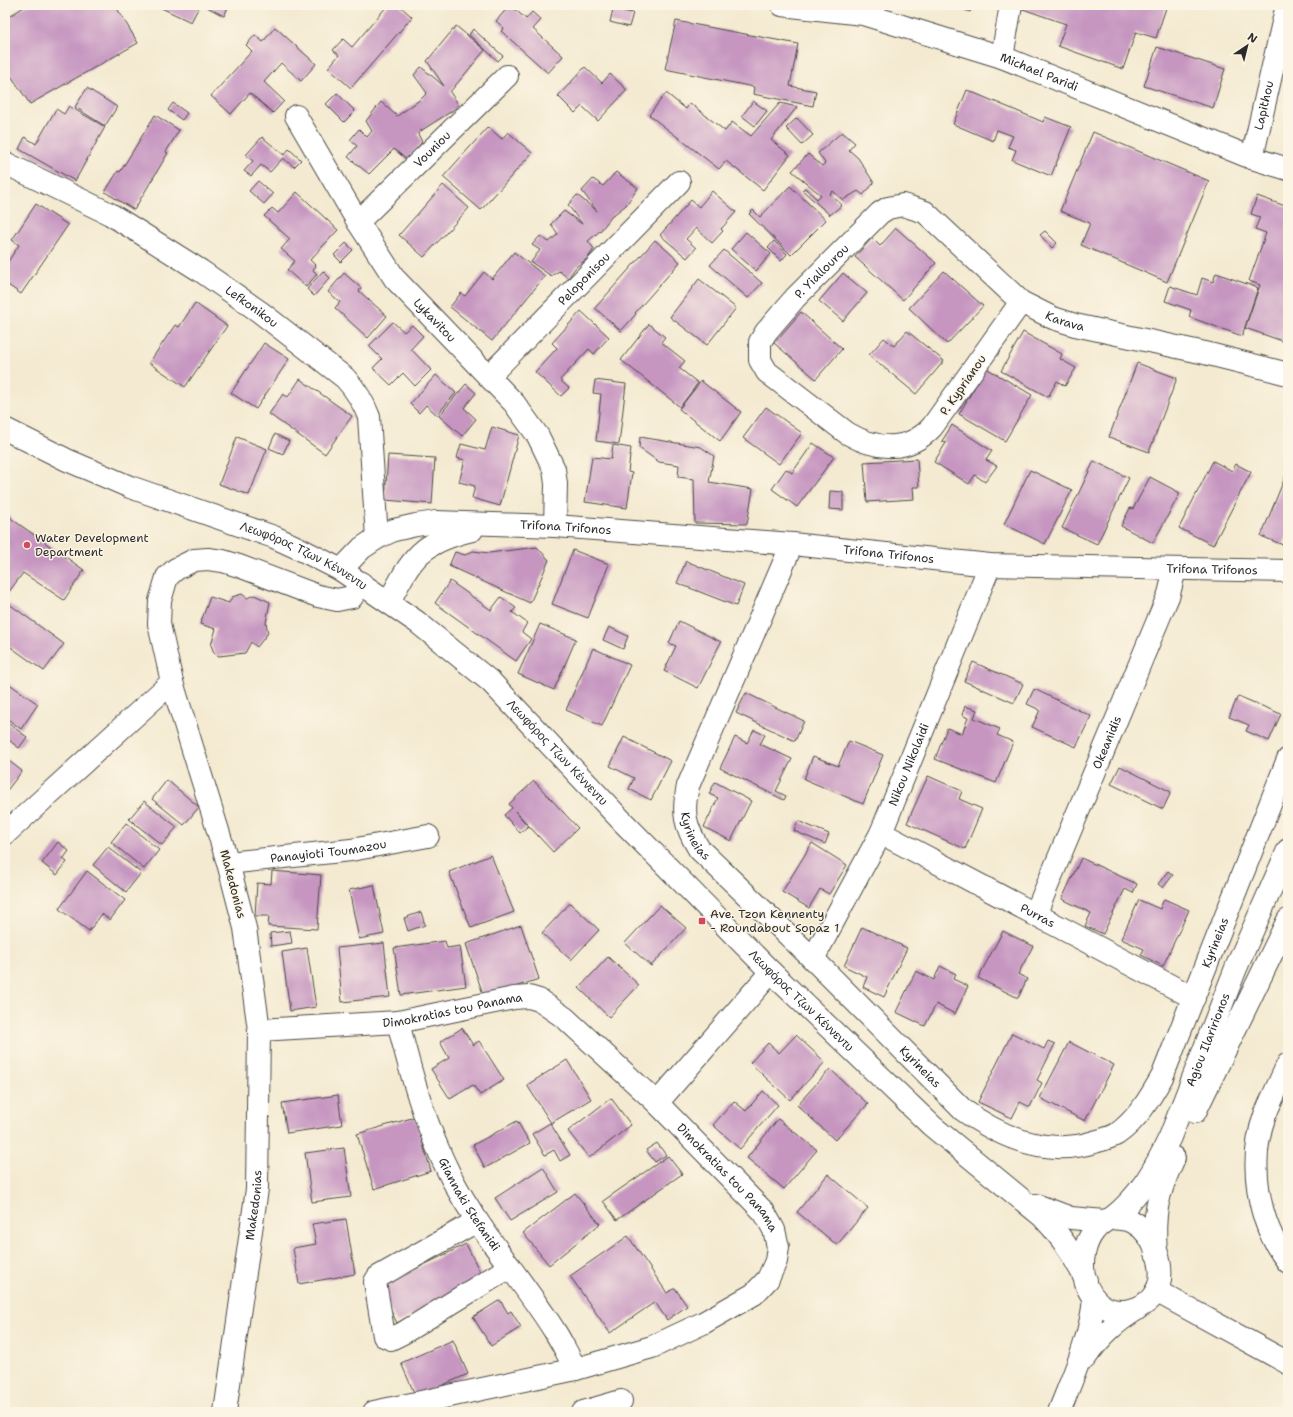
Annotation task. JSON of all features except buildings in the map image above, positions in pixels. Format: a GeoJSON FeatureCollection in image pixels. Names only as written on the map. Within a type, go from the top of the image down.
{"type":"FeatureCollection","features":[{"type":"Feature","properties":{"kind":"street","name":"Michael Paridi"},"geometry":{"type":"LineString","coordinates":[[782,5],[863,14],[1002,57],[1252,158],[1288,169]]}},
{"type":"Feature","properties":{"kind":"street"},"geometry":{"type":"LineString","coordinates":[[1002,57],[1011,5]]}},
{"type":"Feature","properties":{"kind":"street","name":"Lapithou"},"geometry":{"type":"LineString","coordinates":[[1252,158],[1287,5]]}},
{"type":"Feature","properties":{"kind":"street","name":"Vouniou"},"geometry":{"type":"LineString","coordinates":[[358,222],[507,76]]}},
{"type":"Feature","properties":{"kind":"street","name":"Lykavitou"},"geometry":{"type":"LineString","coordinates":[[296,116],[358,222],[395,279],[514,403],[538,436],[554,469],[556,484],[555,526]]}},
{"type":"Feature","properties":{"kind":"street","name":"Lefkonikou"},"geometry":{"type":"LineString","coordinates":[[5,164],[110,214],[201,271],[260,312],[345,378],[356,390],[364,403],[369,417],[377,538]]}},
{"type":"Feature","properties":{"kind":"street","name":"Peloponisou"},"geometry":{"type":"LineString","coordinates":[[489,376],[679,182]]}},
{"type":"Feature","properties":{"kind":"street","name":"Karava"},"geometry":{"type":"LineString","coordinates":[[880,213],[888,208],[903,205],[925,212],[1021,302],[1053,318],[1075,325],[1205,353],[1288,374]]}},
{"type":"Feature","properties":{"kind":"street","name":"P. Yiallourou"},"geometry":{"type":"LineString","coordinates":[[880,213],[795,298],[766,332],[760,342],[759,351],[763,367],[771,376],[847,434],[868,443],[888,446]]}},
{"type":"Feature","properties":{"kind":"street","name":"P. Kyprianou"},"geometry":{"type":"LineString","coordinates":[[888,446],[905,445],[923,437],[932,427],[1021,302]]}},
{"type":"Feature","properties":{"kind":"street","name":"Λεωφόρος Τζων Κέννεντυ"},"geometry":{"type":"LineString","coordinates":[[5,429],[67,460],[130,487],[274,537],[319,557],[389,602],[454,650],[491,682],[622,821],[771,972],[932,1126],[1026,1201]]}},
{"type":"Feature","properties":{"kind":"street","name":"Trifona Trifonos"},"geometry":{"type":"LineString","coordinates":[[341,570],[362,548],[377,538],[394,530],[436,522],[555,526],[792,544],[990,564],[1288,571]]}},
{"type":"Feature","properties":{"kind":"street","name":"Trifona Trifonos"},"geometry":{"type":"LineString","coordinates":[[389,602],[403,574],[421,552],[448,536],[491,525]]}},
{"type":"Feature","properties":{"kind":"street","name":"Kyrineias"},"geometry":{"type":"LineString","coordinates":[[792,544],[692,775],[684,806],[689,833],[699,849],[814,959],[963,1110],[982,1123],[1005,1135],[1027,1144],[1050,1148],[1085,1145],[1104,1140],[1116,1134],[1145,1106],[1162,1077],[1288,759]]}},
{"type":"Feature","properties":{"kind":"street","name":"Makedonias"},"geometry":{"type":"LineString","coordinates":[[225,1412],[257,1189],[259,1030],[245,928],[228,863],[172,682],[159,624],[160,601],[167,577],[185,563],[194,560],[223,561],[318,596],[337,600],[352,597],[360,583]]}},
{"type":"Feature","properties":{"kind":"street","name":"Nikou Nikolaidi"},"geometry":{"type":"LineString","coordinates":[[814,959],[881,833],[990,564]]}},
{"type":"Feature","properties":{"kind":"street","name":"Okeanidis"},"geometry":{"type":"LineString","coordinates":[[1035,915],[1169,594],[1175,569]]}},
{"type":"Feature","properties":{"kind":"street"},"geometry":{"type":"LineString","coordinates":[[5,834],[172,682]]}},
{"type":"Feature","properties":{"kind":"street","name":"Purras"},"geometry":{"type":"LineString","coordinates":[[881,833],[1194,998]]}},
{"type":"Feature","properties":{"kind":"street","name":"Panayioti Toumazou"},"geometry":{"type":"LineString","coordinates":[[228,863],[358,849],[428,836]]}},
{"type":"Feature","properties":{"kind":"street","name":"Agiou Ilaririonos"},"geometry":{"type":"LineString","coordinates":[[1108,1219],[1128,1206],[1141,1190],[1158,1163],[1170,1137],[1236,968],[1288,850]]}},
{"type":"Feature","properties":{"kind":"street","name":"Agiou Ilaririonos"},"geometry":{"type":"LineString","coordinates":[[1156,1253],[1155,1215],[1158,1198],[1167,1175],[1207,1086],[1288,920]]}},
{"type":"Feature","properties":{"kind":"street"},"geometry":{"type":"LineString","coordinates":[[657,1103],[771,972]]}},
{"type":"Feature","properties":{"kind":"street","name":"Dimokratias tou Panama"},"geometry":{"type":"LineString","coordinates":[[259,1030],[398,1022],[514,998],[529,997],[545,1004],[565,1018],[657,1103],[764,1212],[774,1230],[778,1247],[776,1261],[768,1279],[760,1288],[703,1323],[652,1346],[576,1369],[374,1412]]}},
{"type":"Feature","properties":{"kind":"street","name":"Giannaki Stefanidi"},"geometry":{"type":"LineString","coordinates":[[398,1022],[411,1073],[424,1114],[450,1176],[477,1221],[554,1330],[576,1369]]}},
{"type":"Feature","properties":{"kind":"street"},"geometry":{"type":"LineString","coordinates":[[1288,1064],[1265,1116],[1258,1144],[1257,1170],[1260,1202],[1272,1233],[1288,1262]]}},
{"type":"Feature","properties":{"kind":"street"},"geometry":{"type":"LineString","coordinates":[[1026,1201],[1071,1218],[1108,1219],[1133,1222],[1142,1228],[1152,1242],[1156,1253],[1160,1269],[1156,1291],[1144,1305],[1119,1320],[1104,1333],[1074,1372]]}},
{"type":"Feature","properties":{"kind":"street"},"geometry":{"type":"LineString","coordinates":[[1026,1201],[1057,1232],[1073,1255],[1090,1289],[1102,1304],[1117,1311],[1137,1309]]}},
{"type":"Feature","properties":{"kind":"street"},"geometry":{"type":"LineString","coordinates":[[1059,1412],[1093,1313],[1084,1255],[1087,1241],[1094,1230],[1108,1219]]}},
{"type":"Feature","properties":{"kind":"street"},"geometry":{"type":"LineString","coordinates":[[477,1221],[378,1277],[375,1282],[384,1336],[391,1339],[403,1333],[510,1267]]}},
{"type":"Feature","properties":{"kind":"street"},"geometry":{"type":"LineString","coordinates":[[1156,1291],[1288,1363]]}},
{"type":"Feature","properties":{"kind":"street"},"geometry":{"type":"LineString","coordinates":[[583,1412],[621,1401]]}},
{"type":"Feature","properties":{"kind":"place","name":"Water Development Department"},"geometry":{"type":"Point","coordinates":[27,545]}},
{"type":"Feature","properties":{"kind":"place","name":"Ave. Tzon Kennenty - Roundabout Sopaz 1"},"geometry":{"type":"Point","coordinates":[702,921]}}]}
